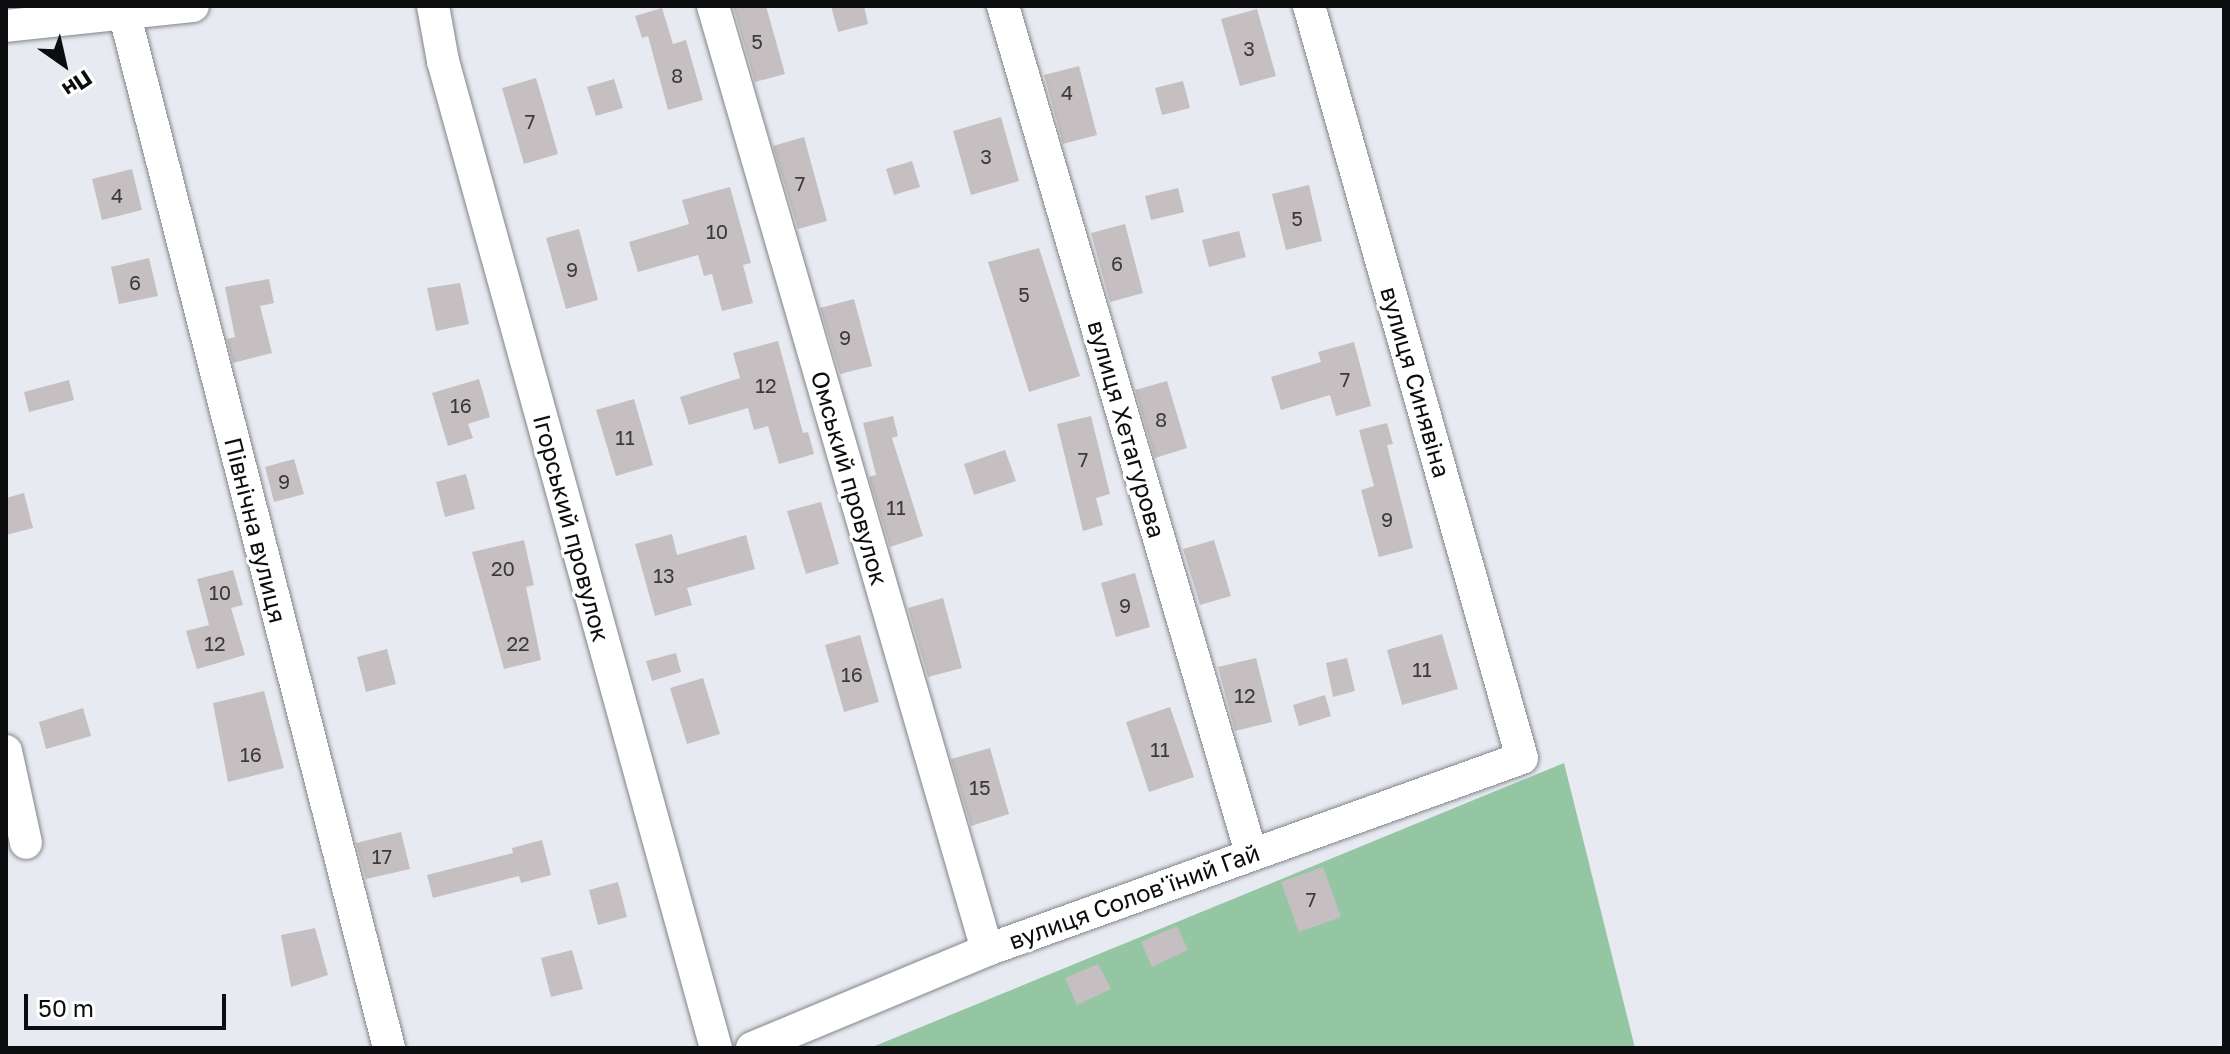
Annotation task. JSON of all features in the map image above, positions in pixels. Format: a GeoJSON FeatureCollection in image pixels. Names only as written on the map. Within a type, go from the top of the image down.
{"type":"FeatureCollection","features":[{"type":"Feature","properties":{"kind":"street"},"geometry":{"type":"LineString","coordinates":[[6,26],[118,9],[193,6]]}},
{"type":"Feature","properties":{"kind":"street","name":"Ігорський провулок"},"geometry":{"type":"LineString","coordinates":[[433,6],[443,61],[716,1048]]}},
{"type":"Feature","properties":{"kind":"street","name":"Омський провулок"},"geometry":{"type":"LineString","coordinates":[[713,6],[987,950]]}},
{"type":"Feature","properties":{"kind":"street","name":"вулиця Хетагурова"},"geometry":{"type":"LineString","coordinates":[[1003,6],[1251,853]]}},
{"type":"Feature","properties":{"kind":"street","name":"вулиця Синявіна"},"geometry":{"type":"LineString","coordinates":[[1309,6],[1522,758]]}},
{"type":"Feature","properties":{"kind":"street","name":"Північна вулиця"},"geometry":{"type":"LineString","coordinates":[[118,9],[389,1048]]}},
{"type":"Feature","properties":{"kind":"street"},"geometry":{"type":"LineString","coordinates":[[6,751],[26,843]]}},
{"type":"Feature","properties":{"kind":"street","name":"вулиця Солов'їний Гай"},"geometry":{"type":"LineString","coordinates":[[752,1048],[987,950],[1522,758]]}},
{"type":"Feature","properties":{"kind":"green space"},"geometry":{"type":"Polygon","coordinates":[[[1564,763],[1635,1048],[870,1048],[1564,763]]]}},
{"type":"Feature","properties":{"kind":"building"},"geometry":{"type":"Polygon","coordinates":[[[733,6],[766,6],[785,74],[755,82],[733,6]]]}},
{"type":"Feature","properties":{"kind":"building"},"geometry":{"type":"Polygon","coordinates":[[[831,6],[864,6],[868,24],[838,32],[831,6]]]}},
{"type":"Feature","properties":{"kind":"building"},"geometry":{"type":"Polygon","coordinates":[[[662,8],[673,44],[686,40],[703,100],[668,110],[648,36],[642,38],[635,16],[662,8]]]}},
{"type":"Feature","properties":{"kind":"building"},"geometry":{"type":"Polygon","coordinates":[[[1257,9],[1276,76],[1240,86],[1221,19],[1257,9]]]}},
{"type":"Feature","properties":{"kind":"building"},"geometry":{"type":"Polygon","coordinates":[[[1079,66],[1097,135],[1063,144],[1044,75],[1079,66]]]}},
{"type":"Feature","properties":{"kind":"building"},"geometry":{"type":"Polygon","coordinates":[[[536,78],[558,154],[524,164],[502,88],[536,78]]]}},
{"type":"Feature","properties":{"kind":"building"},"geometry":{"type":"Polygon","coordinates":[[[614,79],[623,108],[596,116],[587,87],[614,79]]]}},
{"type":"Feature","properties":{"kind":"building"},"geometry":{"type":"Polygon","coordinates":[[[1183,81],[1190,108],[1162,115],[1155,88],[1183,81]]]}},
{"type":"Feature","properties":{"kind":"building"},"geometry":{"type":"Polygon","coordinates":[[[1001,117],[1019,181],[971,195],[953,131],[1001,117]]]}},
{"type":"Feature","properties":{"kind":"building"},"geometry":{"type":"Polygon","coordinates":[[[804,137],[827,221],[798,229],[773,146],[804,137]]]}},
{"type":"Feature","properties":{"kind":"building"},"geometry":{"type":"Polygon","coordinates":[[[912,161],[920,187],[894,195],[886,169],[912,161]]]}},
{"type":"Feature","properties":{"kind":"building"},"geometry":{"type":"Polygon","coordinates":[[[132,169],[142,210],[102,220],[92,179],[132,169]]]}},
{"type":"Feature","properties":{"kind":"building"},"geometry":{"type":"Polygon","coordinates":[[[1309,185],[1322,241],[1286,250],[1272,194],[1309,185]]]}},
{"type":"Feature","properties":{"kind":"building"},"geometry":{"type":"Polygon","coordinates":[[[730,187],[751,263],[743,265],[753,303],[722,311],[712,274],[704,276],[698,255],[638,272],[629,242],[689,224],[682,200],[730,187]]]}},
{"type":"Feature","properties":{"kind":"building"},"geometry":{"type":"Polygon","coordinates":[[[1178,188],[1184,212],[1151,220],[1145,196],[1178,188]]]}},
{"type":"Feature","properties":{"kind":"building"},"geometry":{"type":"Polygon","coordinates":[[[1125,224],[1143,293],[1110,302],[1091,233],[1125,224]]]}},
{"type":"Feature","properties":{"kind":"building"},"geometry":{"type":"Polygon","coordinates":[[[579,229],[598,300],[566,309],[546,238],[579,229]]]}},
{"type":"Feature","properties":{"kind":"building"},"geometry":{"type":"Polygon","coordinates":[[[1239,231],[1246,257],[1209,267],[1202,240],[1239,231]]]}},
{"type":"Feature","properties":{"kind":"building"},"geometry":{"type":"Polygon","coordinates":[[[1039,248],[1080,376],[1029,392],[988,262],[1039,248]]]}},
{"type":"Feature","properties":{"kind":"building"},"geometry":{"type":"Polygon","coordinates":[[[149,258],[158,296],[119,304],[111,267],[149,258]]]}},
{"type":"Feature","properties":{"kind":"building"},"geometry":{"type":"Polygon","coordinates":[[[269,279],[274,303],[260,306],[272,353],[233,363],[227,339],[235,337],[225,287],[269,279]]]}},
{"type":"Feature","properties":{"kind":"building"},"geometry":{"type":"Polygon","coordinates":[[[460,283],[469,324],[436,331],[427,288],[460,283]]]}},
{"type":"Feature","properties":{"kind":"building"},"geometry":{"type":"Polygon","coordinates":[[[854,299],[872,366],[840,374],[820,308],[854,299]]]}},
{"type":"Feature","properties":{"kind":"building"},"geometry":{"type":"Polygon","coordinates":[[[778,341],[803,433],[808,432],[814,454],[779,464],[768,426],[754,430],[748,408],[689,425],[680,397],[740,378],[733,353],[778,341]]]}},
{"type":"Feature","properties":{"kind":"building"},"geometry":{"type":"Polygon","coordinates":[[[1354,342],[1371,406],[1336,416],[1330,395],[1281,410],[1271,377],[1321,362],[1318,352],[1354,342]]]}},
{"type":"Feature","properties":{"kind":"building"},"geometry":{"type":"Polygon","coordinates":[[[479,379],[490,417],[468,424],[473,438],[448,446],[432,393],[479,379]]]}},
{"type":"Feature","properties":{"kind":"building"},"geometry":{"type":"Polygon","coordinates":[[[69,380],[74,400],[29,412],[24,392],[69,380]]]}},
{"type":"Feature","properties":{"kind":"building"},"geometry":{"type":"Polygon","coordinates":[[[1167,381],[1187,448],[1155,458],[1135,390],[1167,381]]]}},
{"type":"Feature","properties":{"kind":"building"},"geometry":{"type":"Polygon","coordinates":[[[634,399],[653,465],[616,476],[596,410],[634,399]]]}},
{"type":"Feature","properties":{"kind":"building"},"geometry":{"type":"Polygon","coordinates":[[[893,416],[898,436],[892,438],[923,536],[890,547],[869,477],[876,475],[863,423],[893,416]]]}},
{"type":"Feature","properties":{"kind":"building"},"geometry":{"type":"Polygon","coordinates":[[[1091,416],[1110,494],[1096,498],[1103,525],[1083,531],[1057,424],[1091,416]]]}},
{"type":"Feature","properties":{"kind":"building"},"geometry":{"type":"Polygon","coordinates":[[[1387,423],[1393,444],[1387,445],[1413,548],[1379,557],[1361,490],[1374,486],[1359,430],[1387,423]]]}},
{"type":"Feature","properties":{"kind":"building"},"geometry":{"type":"Polygon","coordinates":[[[1005,450],[1016,481],[974,495],[964,464],[1005,450]]]}},
{"type":"Feature","properties":{"kind":"building"},"geometry":{"type":"Polygon","coordinates":[[[294,459],[304,494],[274,502],[265,467],[294,459]]]}},
{"type":"Feature","properties":{"kind":"building"},"geometry":{"type":"Polygon","coordinates":[[[466,474],[475,509],[445,517],[436,482],[466,474]]]}},
{"type":"Feature","properties":{"kind":"building"},"geometry":{"type":"Polygon","coordinates":[[[24,493],[33,528],[6,535],[6,498],[24,493]]]}},
{"type":"Feature","properties":{"kind":"building"},"geometry":{"type":"Polygon","coordinates":[[[821,502],[839,564],[806,574],[787,511],[821,502]]]}},
{"type":"Feature","properties":{"kind":"building"},"geometry":{"type":"Polygon","coordinates":[[[672,534],[677,555],[746,535],[755,569],[687,588],[692,605],[655,616],[635,544],[672,534]]]}},
{"type":"Feature","properties":{"kind":"building"},"geometry":{"type":"Polygon","coordinates":[[[524,540],[534,585],[526,587],[541,660],[504,669],[472,552],[524,540]]]}},
{"type":"Feature","properties":{"kind":"building"},"geometry":{"type":"Polygon","coordinates":[[[1214,540],[1231,596],[1200,605],[1183,549],[1214,540]]]}},
{"type":"Feature","properties":{"kind":"building"},"geometry":{"type":"Polygon","coordinates":[[[233,570],[243,605],[231,608],[245,655],[197,669],[186,631],[209,625],[197,579],[233,570]]]}},
{"type":"Feature","properties":{"kind":"building"},"geometry":{"type":"Polygon","coordinates":[[[1135,573],[1150,627],[1116,637],[1101,583],[1135,573]]]}},
{"type":"Feature","properties":{"kind":"building"},"geometry":{"type":"Polygon","coordinates":[[[943,598],[962,668],[928,677],[908,608],[943,598]]]}},
{"type":"Feature","properties":{"kind":"building"},"geometry":{"type":"Polygon","coordinates":[[[1442,634],[1458,689],[1402,705],[1387,650],[1442,634]]]}},
{"type":"Feature","properties":{"kind":"building"},"geometry":{"type":"Polygon","coordinates":[[[860,635],[879,702],[844,712],[825,645],[860,635]]]}},
{"type":"Feature","properties":{"kind":"building"},"geometry":{"type":"Polygon","coordinates":[[[387,649],[396,684],[366,692],[357,657],[387,649]]]}},
{"type":"Feature","properties":{"kind":"building"},"geometry":{"type":"Polygon","coordinates":[[[676,653],[681,672],[652,681],[646,661],[676,653]]]}},
{"type":"Feature","properties":{"kind":"building"},"geometry":{"type":"Polygon","coordinates":[[[1256,658],[1272,722],[1235,731],[1218,667],[1256,658]]]}},
{"type":"Feature","properties":{"kind":"building"},"geometry":{"type":"Polygon","coordinates":[[[1347,658],[1355,691],[1333,697],[1326,663],[1347,658]]]}},
{"type":"Feature","properties":{"kind":"building"},"geometry":{"type":"Polygon","coordinates":[[[703,678],[720,734],[687,744],[670,688],[703,678]]]}},
{"type":"Feature","properties":{"kind":"building"},"geometry":{"type":"Polygon","coordinates":[[[264,691],[284,768],[228,782],[213,703],[264,691]]]}},
{"type":"Feature","properties":{"kind":"building"},"geometry":{"type":"Polygon","coordinates":[[[1325,695],[1331,716],[1299,726],[1293,705],[1325,695]]]}},
{"type":"Feature","properties":{"kind":"building"},"geometry":{"type":"Polygon","coordinates":[[[1170,707],[1194,777],[1149,792],[1126,722],[1170,707]]]}},
{"type":"Feature","properties":{"kind":"building"},"geometry":{"type":"Polygon","coordinates":[[[83,708],[91,736],[46,749],[39,722],[83,708]]]}},
{"type":"Feature","properties":{"kind":"building"},"geometry":{"type":"Polygon","coordinates":[[[990,748],[1009,814],[971,826],[951,759],[990,748]]]}},
{"type":"Feature","properties":{"kind":"building"},"geometry":{"type":"Polygon","coordinates":[[[401,832],[410,869],[366,879],[356,843],[401,832]]]}},
{"type":"Feature","properties":{"kind":"building"},"geometry":{"type":"Polygon","coordinates":[[[542,840],[551,875],[521,883],[519,876],[433,898],[427,875],[513,853],[512,848],[542,840]]]}},
{"type":"Feature","properties":{"kind":"building"},"geometry":{"type":"Polygon","coordinates":[[[1323,867],[1341,917],[1299,932],[1281,882],[1323,867]]]}},
{"type":"Feature","properties":{"kind":"building"},"geometry":{"type":"Polygon","coordinates":[[[618,882],[627,917],[598,925],[589,890],[618,882]]]}},
{"type":"Feature","properties":{"kind":"building"},"geometry":{"type":"Polygon","coordinates":[[[1177,926],[1188,950],[1152,967],[1141,942],[1177,926]]]}},
{"type":"Feature","properties":{"kind":"building"},"geometry":{"type":"Polygon","coordinates":[[[315,928],[328,975],[291,987],[281,935],[315,928]]]}},
{"type":"Feature","properties":{"kind":"building"},"geometry":{"type":"Polygon","coordinates":[[[572,950],[583,989],[551,997],[541,958],[572,950]]]}},
{"type":"Feature","properties":{"kind":"building"},"geometry":{"type":"Polygon","coordinates":[[[1098,964],[1111,989],[1077,1005],[1065,978],[1098,964]]]}}]}
